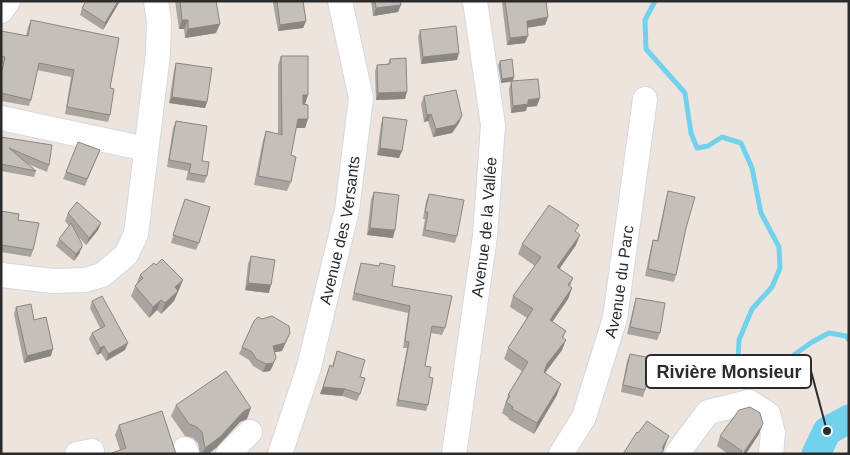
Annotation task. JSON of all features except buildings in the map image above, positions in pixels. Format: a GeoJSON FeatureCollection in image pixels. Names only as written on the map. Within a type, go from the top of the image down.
{"type":"FeatureCollection","features":[{"type":"Feature","properties":{"kind":"street"},"geometry":{"type":"LineString","coordinates":[[1,12],[8,1]]}},
{"type":"Feature","properties":{"kind":"street"},"geometry":{"type":"LineString","coordinates":[[1,275],[53,281],[85,280],[102,275],[126,255],[136,234],[158,54],[159,21],[156,1]]}},
{"type":"Feature","properties":{"kind":"street","name":"Avenue des Versants"},"geometry":{"type":"LineString","coordinates":[[280,454],[309,367],[348,200],[361,98],[340,1]]}},
{"type":"Feature","properties":{"kind":"street","name":"Avenue de la Vallée"},"geometry":{"type":"LineString","coordinates":[[454,454],[485,236],[493,125],[475,1]]}},
{"type":"Feature","properties":{"kind":"street","name":"Avenue du Parc"},"geometry":{"type":"LineString","coordinates":[[561,454],[584,417],[615,318],[646,99]]}},
{"type":"Feature","properties":{"kind":"street"},"geometry":{"type":"LineString","coordinates":[[1,118],[146,148]]}},
{"type":"Feature","properties":{"kind":"street"},"geometry":{"type":"LineString","coordinates":[[677,454],[708,412],[749,402],[768,414],[773,433],[771,454]]}},
{"type":"Feature","properties":{"kind":"street"},"geometry":{"type":"LineString","coordinates":[[228,454],[250,432]]}},
{"type":"Feature","properties":{"kind":"waterway"},"geometry":{"type":"LineString","coordinates":[[655,1],[645,20],[646,49],[685,93],[691,133],[697,148],[708,146],[722,137],[741,143],[752,168],[761,213],[779,247],[780,268],[772,287],[752,309],[739,340],[738,360],[746,370],[763,374],[829,333],[846,336],[849,340]]}},
{"type":"Feature","properties":{"kind":"waterway"},"geometry":{"type":"LineString","coordinates":[[816,454],[827,431],[849,419]]}},
{"type":"Feature","properties":{"kind":"place","name":"Rivière Monsieur"},"geometry":{"type":"Point","coordinates":[827,431]}}]}
